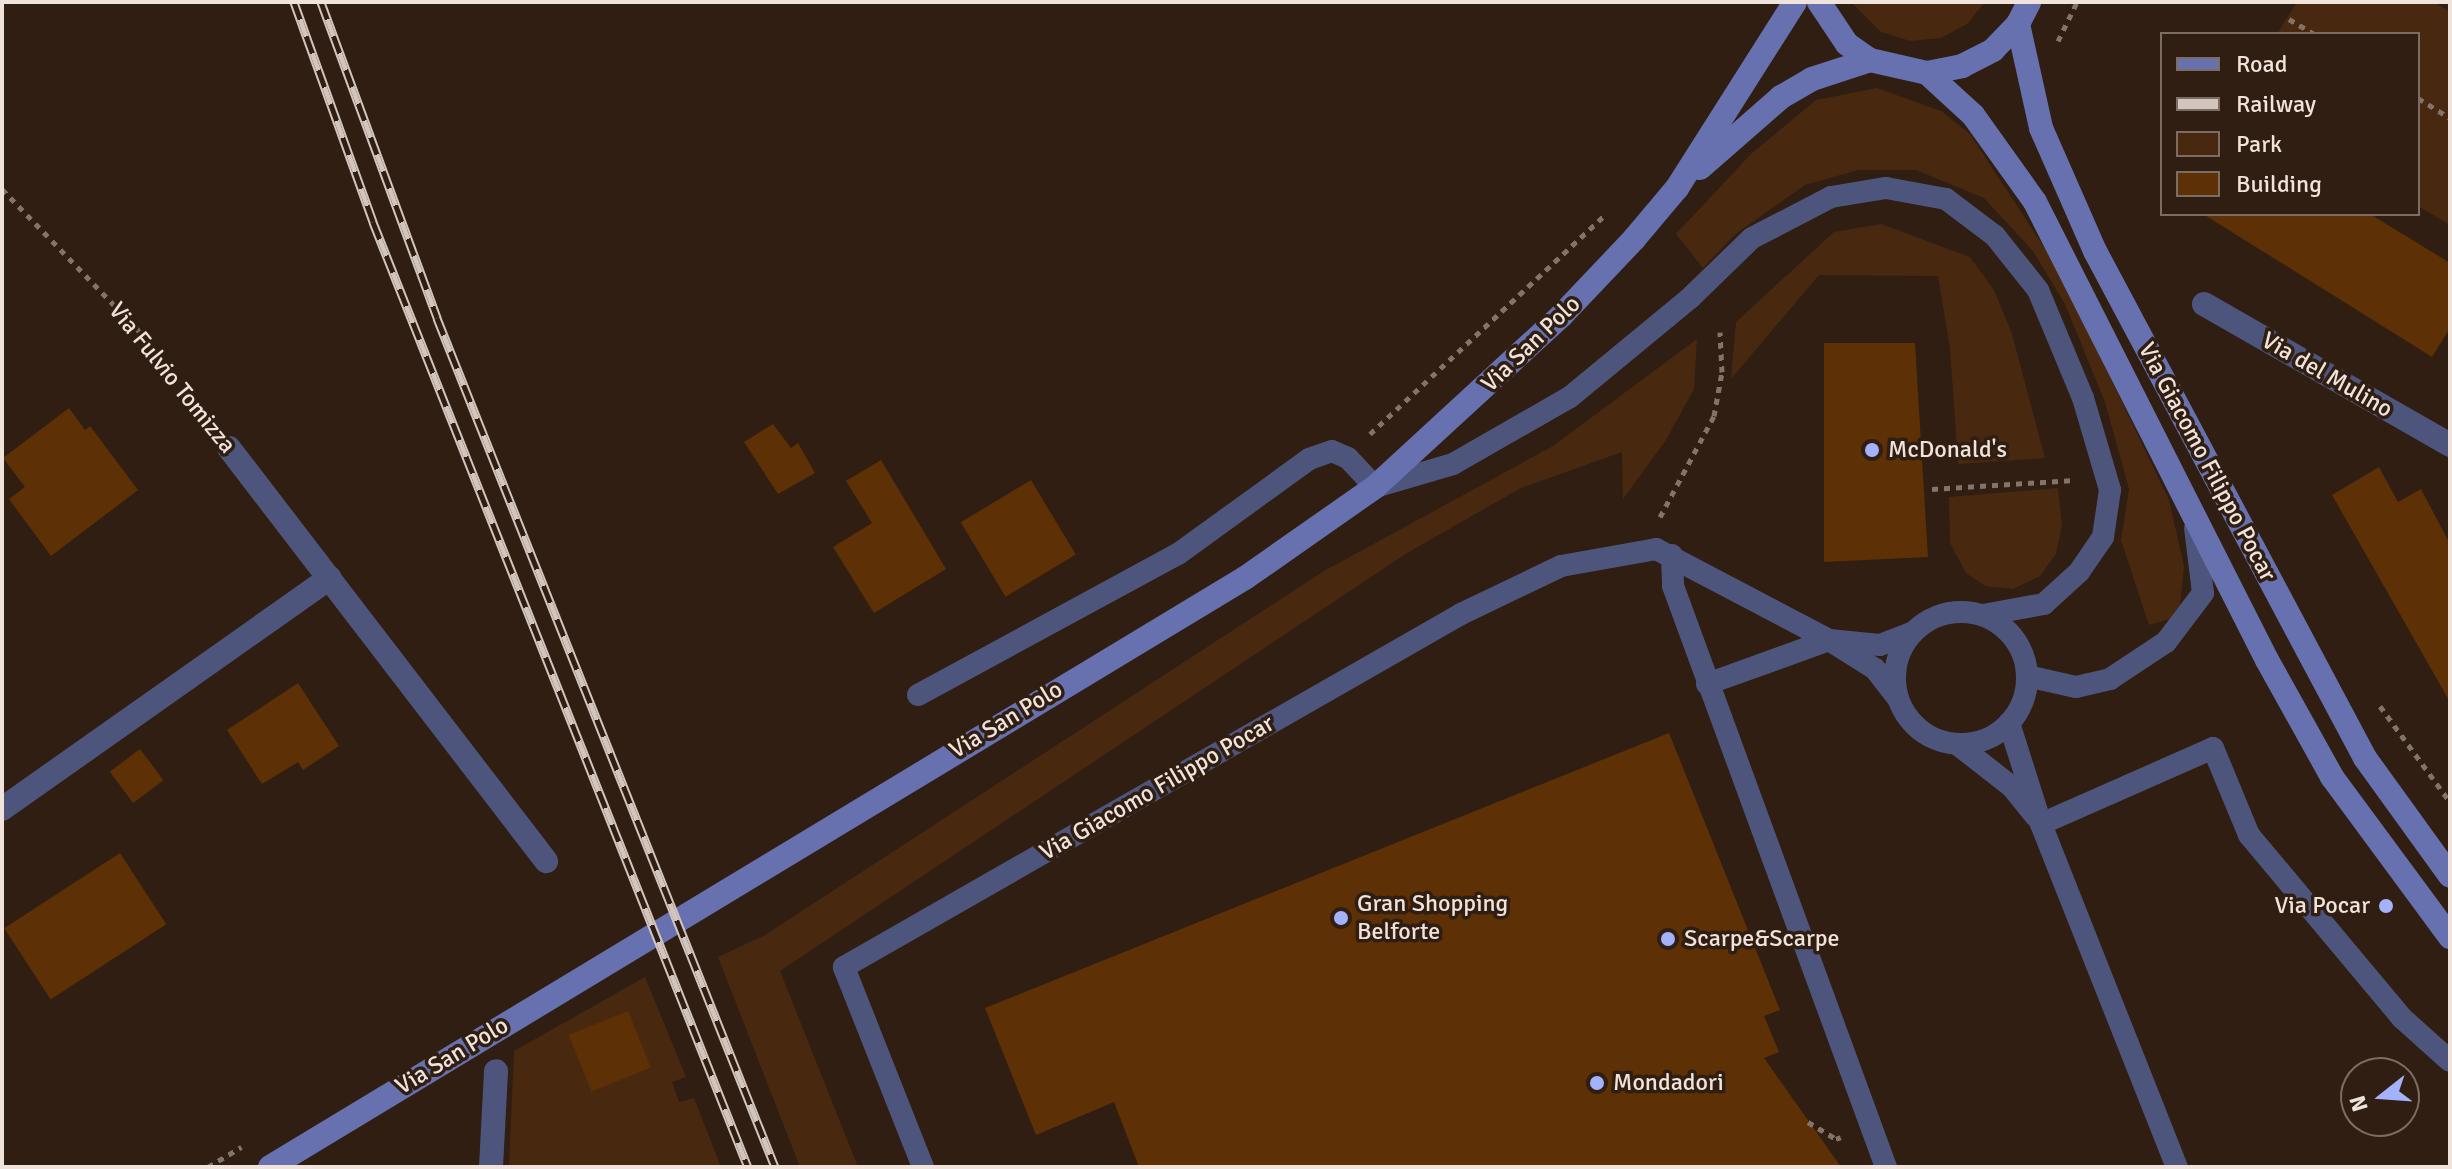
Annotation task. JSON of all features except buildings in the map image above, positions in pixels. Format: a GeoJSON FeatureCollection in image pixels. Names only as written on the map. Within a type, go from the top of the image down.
{"type":"FeatureCollection","features":[{"type":"Feature","properties":{"kind":"main road","name":"Via San Polo"},"geometry":{"type":"LineString","coordinates":[[1677,188],[1795,2]]}},
{"type":"Feature","properties":{"kind":"main road"},"geometry":{"type":"LineString","coordinates":[[1819,2],[1847,44],[1870,60],[1927,73],[1962,66],[1993,50],[2018,24],[2029,2]]}},
{"type":"Feature","properties":{"kind":"main road","name":"Via Giacomo Filippo Pocar"},"geometry":{"type":"LineString","coordinates":[[2018,24],[2041,128],[2095,251],[2365,758],[2450,876]]}},
{"type":"Feature","properties":{"kind":"main road","name":"Via San Polo"},"geometry":{"type":"LineString","coordinates":[[270,1167],[1245,578],[1375,487],[1562,315],[1677,188],[1781,97],[1812,79],[1870,60]]}},
{"type":"Feature","properties":{"kind":"main road","name":"Via Giacomo Filippo Pocar"},"geometry":{"type":"LineString","coordinates":[[1927,73],[1982,125],[2035,202],[2332,777],[2450,937]]}},
{"type":"Feature","properties":{"kind":"street","name":"Via del Mulino"},"geometry":{"type":"LineString","coordinates":[[2204,304],[2450,445]]}},
{"type":"Feature","properties":{"kind":"street","name":"Via Fulvio Tomizza"},"geometry":{"type":"LineString","coordinates":[[229,448],[546,861]]}},
{"type":"Feature","properties":{"kind":"street"},"geometry":{"type":"LineString","coordinates":[[2,809],[330,578]]}},
{"type":"Feature","properties":{"kind":"street"},"geometry":{"type":"LineString","coordinates":[[491,1167],[496,1071]]}},
{"type":"Feature","properties":{"kind":"lane"},"geometry":{"type":"LineString","coordinates":[[918,695],[1178,554],[1309,459],[1332,451],[1348,458],[1375,487],[1453,464],[1570,397],[1690,298],[1752,238],[1831,197],[1886,188],[1946,199],[1995,236],[2038,290],[2083,398],[2110,490],[2103,537],[2079,572],[2044,604],[1983,615],[1952,611],[1912,633],[1880,645],[1829,640],[1707,684]]}},
{"type":"Feature","properties":{"kind":"lane","name":"Via Giacomo Filippo Pocar"},"geometry":{"type":"LineString","coordinates":[[2027,676],[2076,687],[2099,682],[2166,642],[2203,593],[2200,544],[2181,489]]}},
{"type":"Feature","properties":{"kind":"lane","name":"Via Giacomo Filippo Pocar"},"geometry":{"type":"LineString","coordinates":[[923,1167],[844,967],[1461,614],[1561,566],[1643,550],[1672,555],[1829,640],[1875,669],[1898,698]]}},
{"type":"Feature","properties":{"kind":"lane"},"geometry":{"type":"LineString","coordinates":[[1672,555],[1673,586],[1707,684],[1886,1167]]}},
{"type":"Feature","properties":{"kind":"lane"},"geometry":{"type":"LineString","coordinates":[[1957,744],[1976,743],[2009,723],[2019,709],[2027,676],[2014,639],[1983,615]]}},
{"type":"Feature","properties":{"kind":"lane"},"geometry":{"type":"LineString","coordinates":[[1912,633],[1896,664],[1898,698],[1920,731],[1957,744],[2012,787],[2041,824]]}},
{"type":"Feature","properties":{"kind":"lane"},"geometry":{"type":"LineString","coordinates":[[2009,723],[2041,824],[2177,1167]]}},
{"type":"Feature","properties":{"kind":"lane"},"geometry":{"type":"LineString","coordinates":[[2041,824],[2213,748],[2249,835],[2402,1018],[2450,1061]]}},
{"type":"Feature","properties":{"kind":"path"},"geometry":{"type":"LineString","coordinates":[[2289,19],[2311,32]]}},
{"type":"Feature","properties":{"kind":"path"},"geometry":{"type":"LineString","coordinates":[[2420,99],[2450,118]]}},
{"type":"Feature","properties":{"kind":"path","name":"Via Fulvio Tomizza"},"geometry":{"type":"LineString","coordinates":[[2,189],[138,330],[229,448]]}},
{"type":"Feature","properties":{"kind":"path"},"geometry":{"type":"LineString","coordinates":[[1383,420],[1494,323],[1616,203]]}},
{"type":"Feature","properties":{"kind":"path"},"geometry":{"type":"LineString","coordinates":[[1643,550],[1714,416],[1722,372],[1720,332]]}},
{"type":"Feature","properties":{"kind":"path"},"geometry":{"type":"LineString","coordinates":[[1932,489],[2106,478]]}},
{"type":"Feature","properties":{"kind":"green space"},"geometry":{"type":"Polygon","coordinates":[[[1851,2],[1985,2],[1967,24],[1941,38],[1910,41],[1881,32],[1851,2]]]}},
{"type":"Feature","properties":{"kind":"green space"},"geometry":{"type":"Polygon","coordinates":[[[2297,2],[2434,2],[2450,12],[2450,225],[2420,207],[2420,32],[2278,32],[2297,2]]]}},
{"type":"Feature","properties":{"kind":"green space"},"geometry":{"type":"Polygon","coordinates":[[[1877,88],[1941,111],[1970,134],[2057,267],[2169,500],[2184,566],[2180,605],[2170,619],[2149,625],[2121,540],[2129,489],[2105,402],[2065,304],[2033,251],[1984,198],[1916,170],[1858,170],[1805,185],[1734,235],[1703,268],[1676,234],[1751,154],[1816,100],[1877,88]]]}},
{"type":"Feature","properties":{"kind":"green space"},"geometry":{"type":"Polygon","coordinates":[[[1881,224],[1970,257],[1994,290],[2012,334],[2045,458],[1958,464],[1950,348],[1938,276],[1819,275],[1731,379],[1736,322],[1834,232],[1881,224]]]}},
{"type":"Feature","properties":{"kind":"green space"},"geometry":{"type":"Polygon","coordinates":[[[1697,339],[1694,389],[1666,440],[1623,499],[1622,452],[1521,488],[1407,553],[780,971],[858,1167],[800,1167],[718,957],[765,935],[1324,571],[1553,446],[1697,339]]]}},
{"type":"Feature","properties":{"kind":"green space"},"geometry":{"type":"Polygon","coordinates":[[[2058,488],[2062,525],[2056,554],[2040,576],[2013,589],[1985,586],[1966,573],[1950,543],[1949,497],[2058,488]]]}},
{"type":"Feature","properties":{"kind":"green space"},"geometry":{"type":"Polygon","coordinates":[[[645,977],[686,1077],[672,1082],[679,1102],[694,1098],[721,1167],[509,1167],[514,1051],[645,977]]]}},
{"type":"Feature","properties":{"kind":"railway"},"geometry":{"type":"LineString","coordinates":[[294,2],[373,222],[748,1167]]}},
{"type":"Feature","properties":{"kind":"railway"},"geometry":{"type":"LineString","coordinates":[[321,2],[437,318],[775,1167]]}},
{"type":"Feature","properties":{"kind":"place","name":"McDonald's"},"geometry":{"type":"Point","coordinates":[1872,450]}},
{"type":"Feature","properties":{"kind":"place","name":"Via Pocar"},"geometry":{"type":"Point","coordinates":[2386,906]}},
{"type":"Feature","properties":{"kind":"place","name":"Gran Shopping Belforte"},"geometry":{"type":"Point","coordinates":[1341,918]}},
{"type":"Feature","properties":{"kind":"place","name":"Scarpe&Scarpe"},"geometry":{"type":"Point","coordinates":[1668,939]}},
{"type":"Feature","properties":{"kind":"place","name":"Mondadori"},"geometry":{"type":"Point","coordinates":[1597,1083]}}]}
